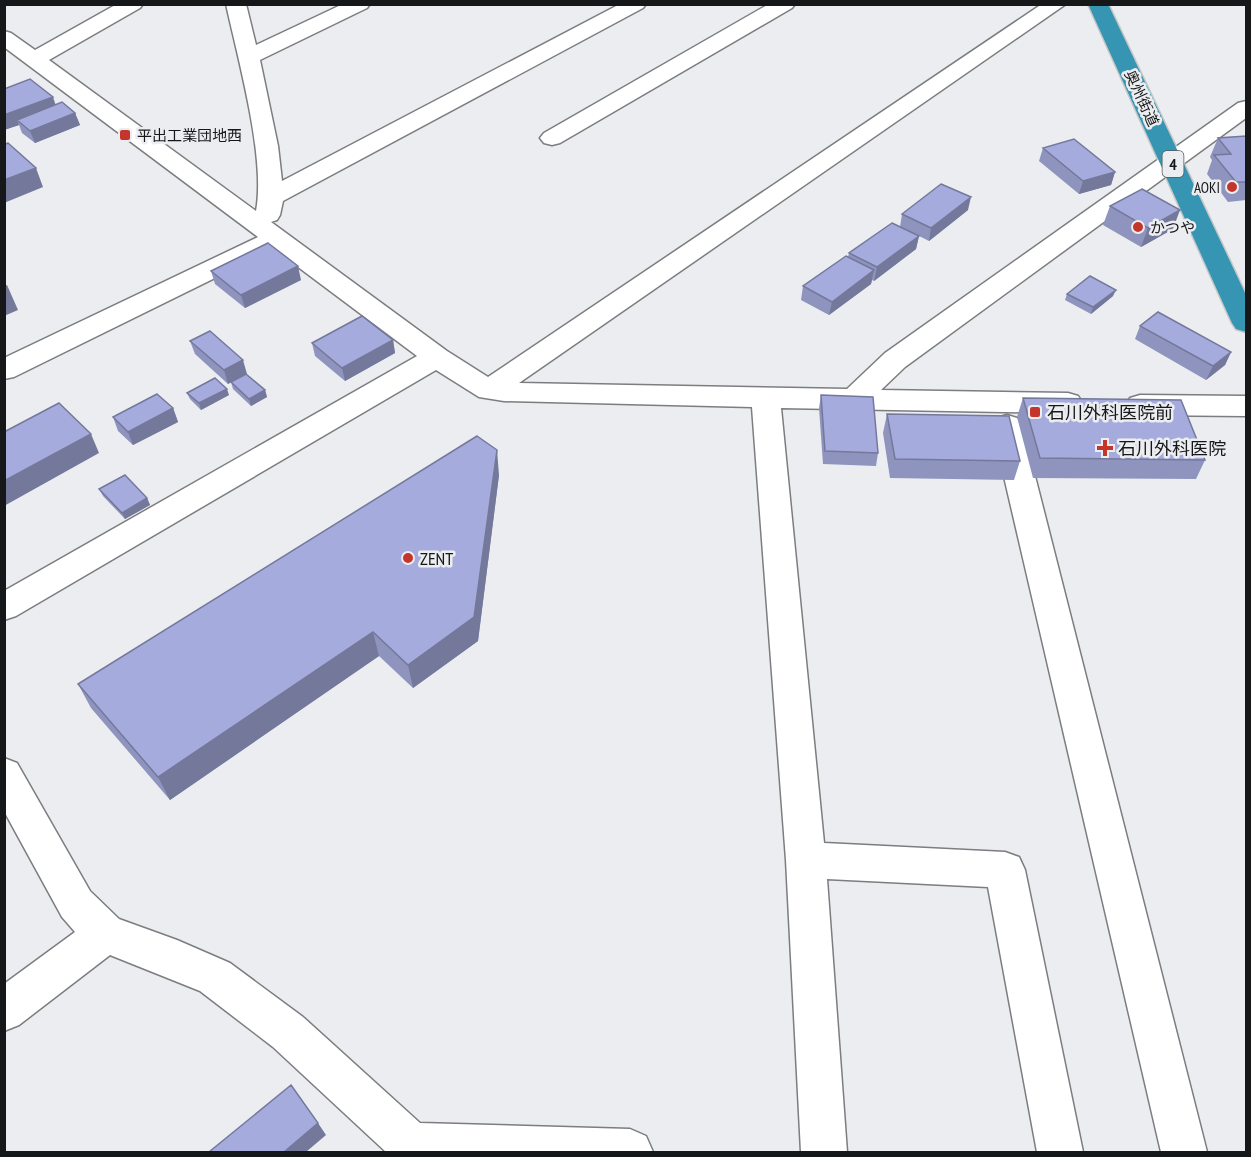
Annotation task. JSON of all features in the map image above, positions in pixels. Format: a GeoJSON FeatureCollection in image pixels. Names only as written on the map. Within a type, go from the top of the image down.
{"type":"FeatureCollection","features":[{"type":"Feature","properties":{"kind":"highway","name":"奥州街道"},"geometry":{"type":"LineString","coordinates":[[1098,4],[1246,323]]}},
{"type":"Feature","properties":{"kind":"street"},"geometry":{"type":"LineString","coordinates":[[34,59],[133,4]]}},
{"type":"Feature","properties":{"kind":"street"},"geometry":{"type":"LineString","coordinates":[[248,57],[360,4]]}},
{"type":"Feature","properties":{"kind":"street"},"geometry":{"type":"LineString","coordinates":[[271,197],[636,4]]}},
{"type":"Feature","properties":{"kind":"street"},"geometry":{"type":"LineString","coordinates":[[552,138],[785,4]]}},
{"type":"Feature","properties":{"kind":"street"},"geometry":{"type":"LineString","coordinates":[[489,390],[1056,4]]}},
{"type":"Feature","properties":{"kind":"street"},"geometry":{"type":"LineString","coordinates":[[242,6],[248,57],[266,144],[271,197],[267,231]]}},
{"type":"Feature","properties":{"kind":"street"},"geometry":{"type":"LineString","coordinates":[[4,37],[437,357],[476,384],[489,390],[518,393],[1246,406]]}},
{"type":"Feature","properties":{"kind":"street"},"geometry":{"type":"LineString","coordinates":[[854,399],[895,360],[1246,108]]}},
{"type":"Feature","properties":{"kind":"street"},"geometry":{"type":"LineString","coordinates":[[4,370],[267,231]]}},
{"type":"Feature","properties":{"kind":"street"},"geometry":{"type":"LineString","coordinates":[[4,607],[437,357]]}},
{"type":"Feature","properties":{"kind":"street"},"geometry":{"type":"LineString","coordinates":[[766,398],[806,860],[824,1152]]}},
{"type":"Feature","properties":{"kind":"street"},"geometry":{"type":"LineString","coordinates":[[1001,402],[1184,1152]]}},
{"type":"Feature","properties":{"kind":"street"},"geometry":{"type":"LineString","coordinates":[[4,774],[76,904],[105,934],[177,960],[215,977],[288,1032],[406,1149],[630,1152]]}},
{"type":"Feature","properties":{"kind":"street"},"geometry":{"type":"LineString","coordinates":[[806,860],[1005,870],[1060,1152]]}},
{"type":"Feature","properties":{"kind":"street"},"geometry":{"type":"LineString","coordinates":[[4,1010],[105,934]]}},
{"type":"Feature","properties":{"kind":"building"},"geometry":{"type":"Polygon","coordinates":[[[30,79],[53,97],[4,115],[4,89],[30,79]]]}},
{"type":"Feature","properties":{"kind":"building"},"geometry":{"type":"Polygon","coordinates":[[[62,102],[75,113],[30,131],[17,120],[62,102]]]}},
{"type":"Feature","properties":{"kind":"building"},"geometry":{"type":"Polygon","coordinates":[[[1246,136],[1246,182],[1236,182],[1214,155],[1231,154],[1218,138],[1246,136]]]}},
{"type":"Feature","properties":{"kind":"building"},"geometry":{"type":"Polygon","coordinates":[[[1074,139],[1115,172],[1083,181],[1043,148],[1074,139]]]}},
{"type":"Feature","properties":{"kind":"building"},"geometry":{"type":"Polygon","coordinates":[[[8,143],[36,168],[4,180],[4,145],[8,143]]]}},
{"type":"Feature","properties":{"kind":"building"},"geometry":{"type":"Polygon","coordinates":[[[941,184],[971,197],[931,228],[902,214],[941,184]]]}},
{"type":"Feature","properties":{"kind":"building"},"geometry":{"type":"Polygon","coordinates":[[[1142,189],[1180,210],[1148,228],[1110,206],[1142,189]]]}},
{"type":"Feature","properties":{"kind":"building"},"geometry":{"type":"Polygon","coordinates":[[[892,223],[919,236],[877,267],[849,253],[892,223]]]}},
{"type":"Feature","properties":{"kind":"building"},"geometry":{"type":"Polygon","coordinates":[[[268,243],[298,266],[241,295],[211,271],[268,243]]]}},
{"type":"Feature","properties":{"kind":"building"},"geometry":{"type":"Polygon","coordinates":[[[846,256],[874,270],[832,302],[803,286],[846,256]]]}},
{"type":"Feature","properties":{"kind":"building"},"geometry":{"type":"Polygon","coordinates":[[[1090,276],[1116,290],[1093,307],[1067,294],[1090,276]]]}},
{"type":"Feature","properties":{"kind":"building"},"geometry":{"type":"Polygon","coordinates":[[[1158,312],[1231,352],[1213,366],[1140,326],[1158,312]]]}},
{"type":"Feature","properties":{"kind":"building"},"geometry":{"type":"Polygon","coordinates":[[[362,316],[393,340],[342,368],[312,343],[362,316]]]}},
{"type":"Feature","properties":{"kind":"building"},"geometry":{"type":"Polygon","coordinates":[[[210,331],[243,360],[224,370],[190,341],[210,331]]]}},
{"type":"Feature","properties":{"kind":"building"},"geometry":{"type":"Polygon","coordinates":[[[246,374],[265,390],[249,399],[231,382],[246,374]]]}},
{"type":"Feature","properties":{"kind":"building"},"geometry":{"type":"Polygon","coordinates":[[[215,378],[227,389],[199,403],[187,393],[215,378]]]}},
{"type":"Feature","properties":{"kind":"building"},"geometry":{"type":"Polygon","coordinates":[[[157,394],[173,408],[128,432],[113,417],[157,394]]]}},
{"type":"Feature","properties":{"kind":"building"},"geometry":{"type":"Polygon","coordinates":[[[821,395],[873,397],[878,453],[825,451],[821,395]]]}},
{"type":"Feature","properties":{"kind":"building","name":"石川外科医院"},"geometry":{"type":"Polygon","coordinates":[[[1023,398],[1181,400],[1205,460],[1040,458],[1023,398]]]}},
{"type":"Feature","properties":{"kind":"building"},"geometry":{"type":"Polygon","coordinates":[[[59,403],[91,434],[4,481],[4,432],[59,403]]]}},
{"type":"Feature","properties":{"kind":"building"},"geometry":{"type":"Polygon","coordinates":[[[887,414],[1009,416],[1020,461],[895,459],[887,414]]]}},
{"type":"Feature","properties":{"kind":"building","name":"ZENT"},"geometry":{"type":"Polygon","coordinates":[[[477,436],[497,450],[474,617],[408,665],[373,632],[158,777],[78,684],[477,436]]]}},
{"type":"Feature","properties":{"kind":"building"},"geometry":{"type":"Polygon","coordinates":[[[125,475],[147,498],[122,513],[99,489],[125,475]]]}},
{"type":"Feature","properties":{"kind":"building"},"geometry":{"type":"Polygon","coordinates":[[[291,1085],[318,1123],[284,1152],[209,1152],[291,1085]]]}},
{"type":"Feature","properties":{"kind":"place","name":"平出工業団地西"},"geometry":{"type":"Point","coordinates":[125,135]}},
{"type":"Feature","properties":{"kind":"place","name":"AOKI"},"geometry":{"type":"Point","coordinates":[1232,187]}},
{"type":"Feature","properties":{"kind":"place","name":"かつや"},"geometry":{"type":"Point","coordinates":[1138,227]}},
{"type":"Feature","properties":{"kind":"place","name":"石川外科医院前"},"geometry":{"type":"Point","coordinates":[1035,412]}},
{"type":"Feature","properties":{"kind":"place","name":"石川外科医院"},"geometry":{"type":"Point","coordinates":[1105,448]}},
{"type":"Feature","properties":{"kind":"place","name":"ZENT"},"geometry":{"type":"Point","coordinates":[408,558]}}]}
